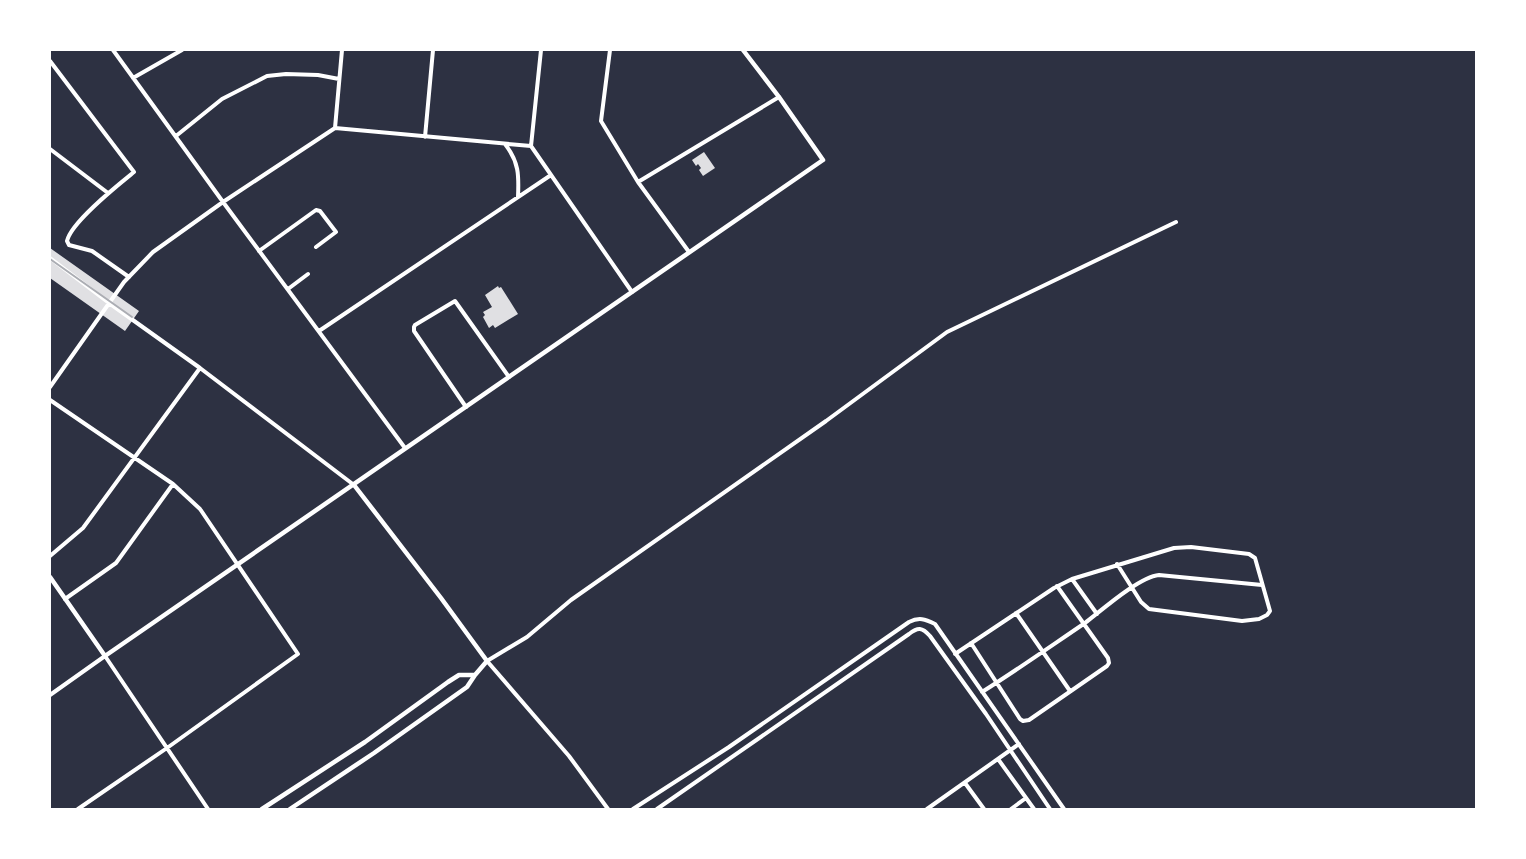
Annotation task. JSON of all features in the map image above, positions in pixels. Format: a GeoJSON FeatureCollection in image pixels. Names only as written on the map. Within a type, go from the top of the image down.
{"type":"FeatureCollection","features":[{"type":"Feature","properties":{"kind":"street"},"geometry":{"type":"LineString","coordinates":[[113,50],[405,448]]}},
{"type":"Feature","properties":{"kind":"street"},"geometry":{"type":"LineString","coordinates":[[133,78],[182,50]]}},
{"type":"Feature","properties":{"kind":"street"},"geometry":{"type":"LineString","coordinates":[[335,128],[342,50]]}},
{"type":"Feature","properties":{"kind":"street"},"geometry":{"type":"LineString","coordinates":[[425,136],[433,50]]}},
{"type":"Feature","properties":{"kind":"street"},"geometry":{"type":"LineString","coordinates":[[541,50],[531,146],[632,292]]}},
{"type":"Feature","properties":{"kind":"street"},"geometry":{"type":"LineString","coordinates":[[610,50],[601,121],[638,182],[689,252]]}},
{"type":"Feature","properties":{"kind":"street"},"geometry":{"type":"LineString","coordinates":[[50,695],[823,160],[743,50]]}},
{"type":"Feature","properties":{"kind":"street"},"geometry":{"type":"LineString","coordinates":[[50,61],[134,172],[108,193],[72,228],[67,240],[69,245],[92,251],[129,277]]}},
{"type":"Feature","properties":{"kind":"street"},"geometry":{"type":"LineString","coordinates":[[176,136],[222,99],[267,76],[286,74],[318,75],[339,79]]}},
{"type":"Feature","properties":{"kind":"street"},"geometry":{"type":"LineString","coordinates":[[638,182],[779,97]]}},
{"type":"Feature","properties":{"kind":"street"},"geometry":{"type":"LineString","coordinates":[[50,387],[109,303],[129,277],[153,252],[223,202],[335,128],[531,146]]}},
{"type":"Feature","properties":{"kind":"street"},"geometry":{"type":"LineString","coordinates":[[506,144],[513,154],[517,167],[519,178],[518,197]]}},
{"type":"Feature","properties":{"kind":"street"},"geometry":{"type":"LineString","coordinates":[[50,149],[108,193]]}},
{"type":"Feature","properties":{"kind":"street"},"geometry":{"type":"LineString","coordinates":[[319,331],[551,175]]}},
{"type":"Feature","properties":{"kind":"street"},"geometry":{"type":"LineString","coordinates":[[259,251],[316,210],[320,211],[336,232],[316,247]]}},
{"type":"Feature","properties":{"kind":"street"},"geometry":{"type":"LineString","coordinates":[[290,809],[467,687],[474,675],[487,661],[527,637],[571,600],[947,332],[1176,222]]}},
{"type":"Feature","properties":{"kind":"street"},"geometry":{"type":"LineString","coordinates":[[50,258],[200,368],[354,485],[487,661],[569,756],[608,809]]}},
{"type":"Feature","properties":{"kind":"street"},"geometry":{"type":"LineString","coordinates":[[288,289],[308,274]]}},
{"type":"Feature","properties":{"kind":"street"},"geometry":{"type":"LineString","coordinates":[[466,407],[414,331],[415,325],[454,301],[457,302],[509,377]]}},
{"type":"Feature","properties":{"kind":"street"},"geometry":{"type":"LineString","coordinates":[[50,556],[83,528],[200,368]]}},
{"type":"Feature","properties":{"kind":"street"},"geometry":{"type":"LineString","coordinates":[[50,400],[173,484],[200,509],[298,654],[78,809]]}},
{"type":"Feature","properties":{"kind":"street"},"geometry":{"type":"LineString","coordinates":[[65,599],[116,563],[173,484]]}},
{"type":"Feature","properties":{"kind":"street"},"geometry":{"type":"LineString","coordinates":[[956,654],[1057,586],[1117,564],[1182,547],[1246,552],[1255,558],[1270,611],[1259,619],[1242,621],[1153,610],[1145,606],[1117,564]]}},
{"type":"Feature","properties":{"kind":"street"},"geometry":{"type":"LineString","coordinates":[[982,692],[1132,588],[1150,578],[1159,575],[1262,586]]}},
{"type":"Feature","properties":{"kind":"street"},"geometry":{"type":"LineString","coordinates":[[50,577],[208,809]]}},
{"type":"Feature","properties":{"kind":"street"},"geometry":{"type":"LineString","coordinates":[[1072,579],[1096,614]]}},
{"type":"Feature","properties":{"kind":"street"},"geometry":{"type":"LineString","coordinates":[[971,644],[1023,720],[1029,720],[1107,666],[1109,660],[1057,586]]}},
{"type":"Feature","properties":{"kind":"street"},"geometry":{"type":"LineString","coordinates":[[1016,613],[1070,691]]}},
{"type":"Feature","properties":{"kind":"street"},"geometry":{"type":"LineString","coordinates":[[920,628],[921,618]]}},
{"type":"Feature","properties":{"kind":"street"},"geometry":{"type":"LineString","coordinates":[[633,809],[729,747],[909,622],[921,618],[935,624],[1064,809]]}},
{"type":"Feature","properties":{"kind":"street"},"geometry":{"type":"LineString","coordinates":[[658,809],[915,629],[920,628],[925,630],[930,636],[1050,809]]}},
{"type":"Feature","properties":{"kind":"street"},"geometry":{"type":"LineString","coordinates":[[262,809],[365,742],[458,676],[474,675]]}},
{"type":"Feature","properties":{"kind":"street"},"geometry":{"type":"LineString","coordinates":[[927,809],[1019,744]]}},
{"type":"Feature","properties":{"kind":"street"},"geometry":{"type":"LineString","coordinates":[[998,759],[1034,809]]}},
{"type":"Feature","properties":{"kind":"street"},"geometry":{"type":"LineString","coordinates":[[965,783],[984,809]]}},
{"type":"Feature","properties":{"kind":"street"},"geometry":{"type":"LineString","coordinates":[[1011,809],[1026,798]]}},
{"type":"Feature","properties":{"kind":"building"},"geometry":{"type":"Polygon","coordinates":[[[704,152],[715,168],[703,176],[699,170],[701,168],[698,164],[696,166],[692,160],[704,152]]]}},
{"type":"Feature","properties":{"kind":"building"},"geometry":{"type":"Polygon","coordinates":[[[50,248],[139,311],[125,331],[50,278],[50,248]]]}},
{"type":"Feature","properties":{"kind":"building"},"geometry":{"type":"Polygon","coordinates":[[[498,286],[499,288],[501,287],[518,314],[495,328],[493,325],[489,328],[483,317],[485,315],[483,312],[492,307],[485,295],[498,286]]]}},
{"type":"Feature","properties":{"kind":"railway"},"geometry":{"type":"LineString","coordinates":[[50,259],[132,317]]}}]}
